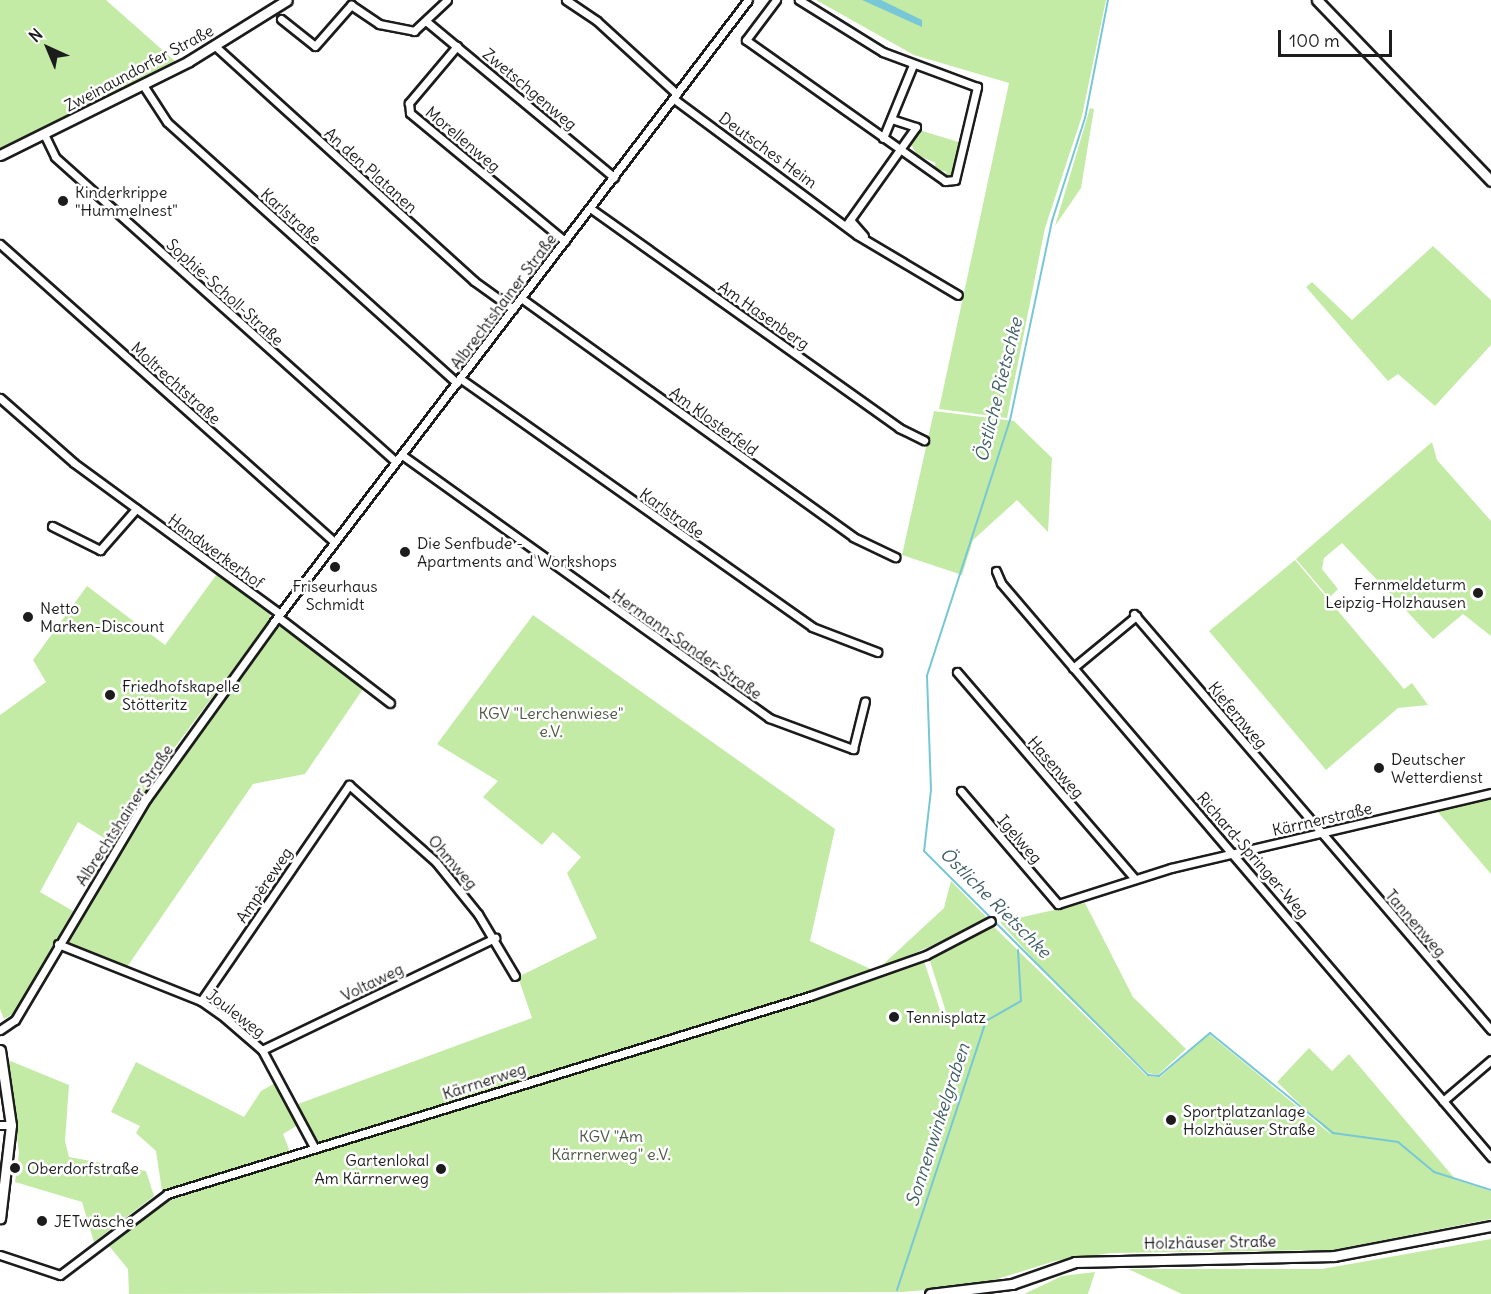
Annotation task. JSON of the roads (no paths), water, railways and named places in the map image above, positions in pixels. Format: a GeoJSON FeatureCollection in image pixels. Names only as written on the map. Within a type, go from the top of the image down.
{"type":"FeatureCollection","features":[{"type":"Feature","properties":{"kind":"main road","name":"Zweinaundorfer Straße"},"geometry":{"type":"LineString","coordinates":[[0,155],[143,85],[215,46],[287,0]]}},
{"type":"Feature","properties":{"kind":"main road"},"geometry":{"type":"LineString","coordinates":[[1317,0],[1491,181]]}},
{"type":"Feature","properties":{"kind":"main road"},"geometry":{"type":"LineString","coordinates":[[0,1050],[11,1125],[0,1218]]}},
{"type":"Feature","properties":{"kind":"main road","name":"Holzhäuser Straße"},"geometry":{"type":"LineString","coordinates":[[930,1294],[1012,1284],[1075,1262],[1334,1256],[1491,1226]]}},
{"type":"Feature","properties":{"kind":"street"},"geometry":{"type":"LineString","coordinates":[[281,19],[315,46],[353,5],[376,22],[417,31],[447,0]]}},
{"type":"Feature","properties":{"kind":"street","name":"Deutsches Heim"},"geometry":{"type":"LineString","coordinates":[[566,0],[597,21],[676,96],[864,236],[934,285],[958,295]]}},
{"type":"Feature","properties":{"kind":"street","name":"Albrechtshainer Straße"},"geometry":{"type":"LineString","coordinates":[[0,1030],[15,1020],[58,944],[147,798],[279,615],[748,0]]}},
{"type":"Feature","properties":{"kind":"street"},"geometry":{"type":"LineString","coordinates":[[776,0],[746,40],[945,181],[955,180],[977,87],[913,65],[851,36],[799,0]]}},
{"type":"Feature","properties":{"kind":"street","name":"Zwetschgenweg"},"geometry":{"type":"LineString","coordinates":[[428,22],[614,177]]}},
{"type":"Feature","properties":{"kind":"street","name":"An den Platanen"},"geometry":{"type":"LineString","coordinates":[[215,46],[474,281],[513,309]]}},
{"type":"Feature","properties":{"kind":"street","name":"Morellenweg"},"geometry":{"type":"LineString","coordinates":[[457,46],[410,103],[410,113],[565,241]]}},
{"type":"Feature","properties":{"kind":"street"},"geometry":{"type":"LineString","coordinates":[[883,138],[913,65]]}},
{"type":"Feature","properties":{"kind":"street","name":"Karlstraße"},"geometry":{"type":"LineString","coordinates":[[143,85],[166,122],[459,381],[812,627],[877,652]]}},
{"type":"Feature","properties":{"kind":"street"},"geometry":{"type":"LineString","coordinates":[[848,222],[916,127],[891,119]]}},
{"type":"Feature","properties":{"kind":"street","name":"Sophie-Scholl-Straße"},"geometry":{"type":"LineString","coordinates":[[44,134],[55,157],[396,462]]}},
{"type":"Feature","properties":{"kind":"street","name":"Am Hasenberg"},"geometry":{"type":"LineString","coordinates":[[590,208],[899,428],[924,440]]}},
{"type":"Feature","properties":{"kind":"street","name":"Moltrechtstraße"},"geometry":{"type":"LineString","coordinates":[[0,244],[335,542]]}},
{"type":"Feature","properties":{"kind":"street","name":"Am Klosterfeld"},"geometry":{"type":"LineString","coordinates":[[521,298],[853,537],[895,557]]}},
{"type":"Feature","properties":{"kind":"street","name":"Handwerkerhof"},"geometry":{"type":"LineString","coordinates":[[0,398],[136,509],[279,615]]}},
{"type":"Feature","properties":{"kind":"street","name":"Hermann-Sander-Straße"},"geometry":{"type":"LineString","coordinates":[[402,455],[769,718],[853,749],[865,700]]}},
{"type":"Feature","properties":{"kind":"street"},"geometry":{"type":"LineString","coordinates":[[52,526],[100,550],[136,509]]}},
{"type":"Feature","properties":{"kind":"street","name":"Richard-Springer-Weg"},"geometry":{"type":"LineString","coordinates":[[996,571],[1073,668],[1491,1157]]}},
{"type":"Feature","properties":{"kind":"street"},"geometry":{"type":"LineString","coordinates":[[279,615],[390,703]]}},
{"type":"Feature","properties":{"kind":"street","name":"Kiefernweg"},"geometry":{"type":"LineString","coordinates":[[1073,668],[1135,615],[1321,832]]}},
{"type":"Feature","properties":{"kind":"street","name":"Hasenweg"},"geometry":{"type":"LineString","coordinates":[[957,672],[1135,879]]}},
{"type":"Feature","properties":{"kind":"street","name":"Ohmweg"},"geometry":{"type":"LineString","coordinates":[[349,784],[414,838],[495,938],[514,976]]}},
{"type":"Feature","properties":{"kind":"street","name":"Ampèreweg"},"geometry":{"type":"LineString","coordinates":[[201,1001],[349,784]]}},
{"type":"Feature","properties":{"kind":"street","name":"Igelweg"},"geometry":{"type":"LineString","coordinates":[[961,791],[1058,904]]}},
{"type":"Feature","properties":{"kind":"street","name":"Kärrnerstraße"},"geometry":{"type":"LineString","coordinates":[[1058,904],[1135,879],[1233,853],[1491,793]]}},
{"type":"Feature","properties":{"kind":"street","name":"Tannenweg"},"geometry":{"type":"LineString","coordinates":[[1321,832],[1491,1030]]}},
{"type":"Feature","properties":{"kind":"street","name":"Kärrnerweg"},"geometry":{"type":"LineString","coordinates":[[0,1255],[60,1275],[167,1194],[810,996],[926,955],[991,921]]}},
{"type":"Feature","properties":{"kind":"street","name":"Voltaweg"},"geometry":{"type":"LineString","coordinates":[[262,1050],[495,938]]}},
{"type":"Feature","properties":{"kind":"street","name":"Jouleweg"},"geometry":{"type":"LineString","coordinates":[[58,944],[201,1001],[262,1050],[314,1147]]}},
{"type":"Feature","properties":{"kind":"street"},"geometry":{"type":"LineString","coordinates":[[1443,1101],[1491,1060]]}},
{"type":"Feature","properties":{"kind":"street"},"geometry":{"type":"LineString","coordinates":[[0,1125],[11,1125]]}},
{"type":"Feature","properties":{"kind":"water"},"geometry":{"type":"Polygon","coordinates":[[[862,0],[881,0],[922,20],[922,27],[862,0]]]}},
{"type":"Feature","properties":{"kind":"waterway","name":"Östliche Rietschke"},"geometry":{"type":"LineString","coordinates":[[1108,0],[1085,118],[1052,221],[1010,420],[927,676],[931,790],[924,851],[1148,1075],[1159,1076],[1210,1033],[1333,1133],[1398,1142],[1434,1172],[1491,1190]]}},
{"type":"Feature","properties":{"kind":"waterway","name":"Sonnenwinkelgraben"},"geometry":{"type":"LineString","coordinates":[[897,1290],[986,1021],[1021,1001],[1018,950]]}},
{"type":"Feature","properties":{"kind":"place","name":"Kinderkrippe \"Hummelnest\""},"geometry":{"type":"Point","coordinates":[63,201]}},
{"type":"Feature","properties":{"kind":"place","name":"Die Senfbude - Apartments and Workshops"},"geometry":{"type":"Point","coordinates":[405,552]}},
{"type":"Feature","properties":{"kind":"place","name":"Friseurhaus Schmidt"},"geometry":{"type":"Point","coordinates":[335,567]}},
{"type":"Feature","properties":{"kind":"place","name":"Fernmeldeturm Leipzig-Holzhausen"},"geometry":{"type":"Point","coordinates":[1478,593]}},
{"type":"Feature","properties":{"kind":"place","name":"Netto Marken-Discount"},"geometry":{"type":"Point","coordinates":[28,617]}},
{"type":"Feature","properties":{"kind":"place","name":"Friedhofskapelle Stötteritz"},"geometry":{"type":"Point","coordinates":[110,695]}},
{"type":"Feature","properties":{"kind":"place","name":"Deutscher Wetterdienst"},"geometry":{"type":"Point","coordinates":[1379,768]}},
{"type":"Feature","properties":{"kind":"place","name":"Tennisplatz"},"geometry":{"type":"Point","coordinates":[894,1017]}},
{"type":"Feature","properties":{"kind":"place","name":"Sportplatzanlage Holzhäuser Straße"},"geometry":{"type":"Point","coordinates":[1171,1120]}},
{"type":"Feature","properties":{"kind":"place","name":"Oberdorfstraße"},"geometry":{"type":"Point","coordinates":[15,1168]}},
{"type":"Feature","properties":{"kind":"place","name":"Gartenlokal Am Kärrnerweg"},"geometry":{"type":"Point","coordinates":[441,1169]}},
{"type":"Feature","properties":{"kind":"place","name":"JETwäsche"},"geometry":{"type":"Point","coordinates":[42,1221]}},
{"type":"Feature","properties":{"kind":"park label","name":"KGV \"Lerchenwiese\" e.V."},"geometry":{"type":"Point","coordinates":[551,722]}},
{"type":"Feature","properties":{"kind":"park label","name":"KGV \"Am Kärrnerweg\" e.V."},"geometry":{"type":"Point","coordinates":[611,1145]}}]}
